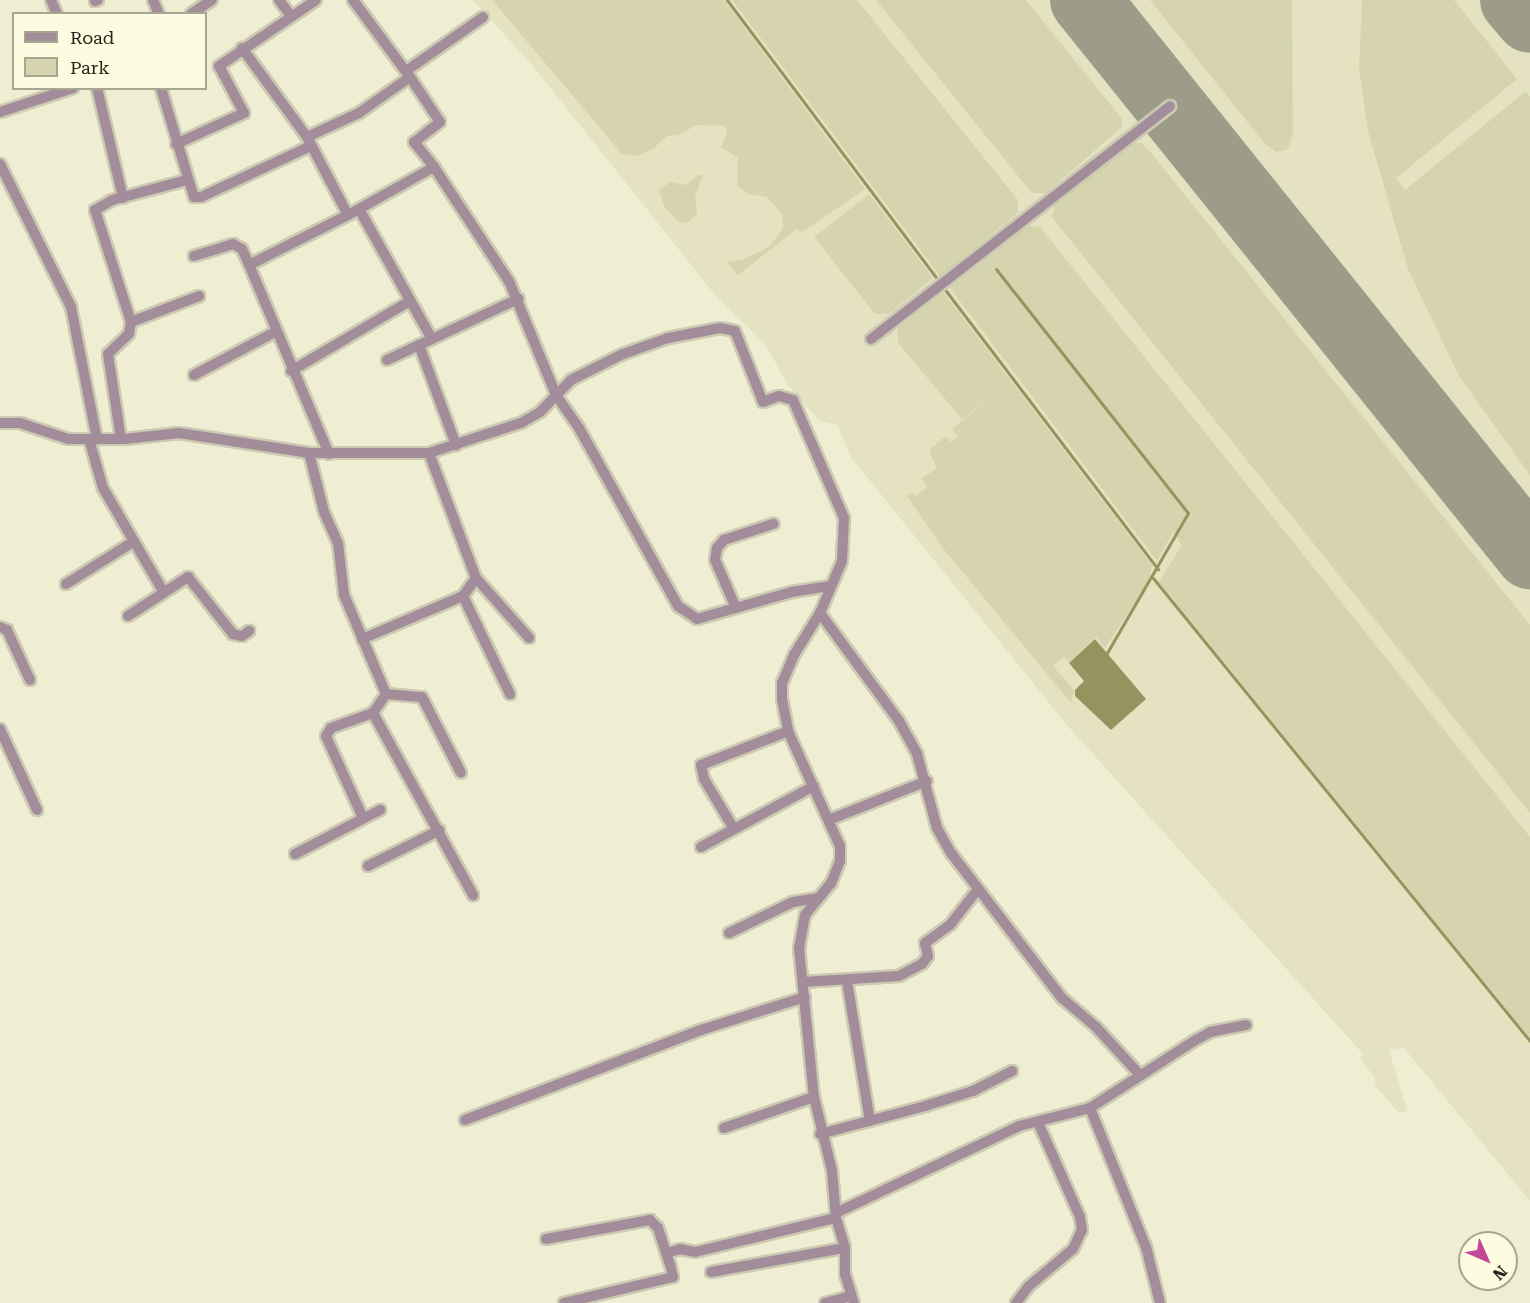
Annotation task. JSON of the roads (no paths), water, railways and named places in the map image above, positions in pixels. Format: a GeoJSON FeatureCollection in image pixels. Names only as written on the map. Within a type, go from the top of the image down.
{"type":"FeatureCollection","features":[{"type":"Feature","properties":{"kind":"street"},"geometry":{"type":"LineString","coordinates":[[194,12],[212,0]]}},
{"type":"Feature","properties":{"kind":"street"},"geometry":{"type":"LineString","coordinates":[[279,0],[291,16]]}},
{"type":"Feature","properties":{"kind":"street"},"geometry":{"type":"LineString","coordinates":[[176,144],[244,113],[219,67],[242,48],[316,0]]}},
{"type":"Feature","properties":{"kind":"street"},"geometry":{"type":"LineString","coordinates":[[353,0],[408,74],[440,122],[414,142],[434,167],[518,299],[556,395],[579,428],[678,606],[697,619],[831,586]]}},
{"type":"Feature","properties":{"kind":"street"},"geometry":{"type":"LineString","coordinates":[[162,90],[192,194],[201,197],[309,142],[359,113],[483,17]]}},
{"type":"Feature","properties":{"kind":"street"},"geometry":{"type":"LineString","coordinates":[[242,48],[309,142],[348,215]]}},
{"type":"Feature","properties":{"kind":"street"},"geometry":{"type":"LineString","coordinates":[[97,90],[123,198]]}},
{"type":"Feature","properties":{"kind":"street"},"geometry":{"type":"LineString","coordinates":[[0,112],[47,92]]}},
{"type":"Feature","properties":{"kind":"street"},"geometry":{"type":"LineString","coordinates":[[871,339],[1170,106]]}},
{"type":"Feature","properties":{"kind":"street"},"geometry":{"type":"LineString","coordinates":[[249,265],[348,215],[434,167]]}},
{"type":"Feature","properties":{"kind":"street"},"geometry":{"type":"LineString","coordinates":[[1,171],[71,307],[93,439],[104,488],[163,591]]}},
{"type":"Feature","properties":{"kind":"street"},"geometry":{"type":"LineString","coordinates":[[121,439],[108,354],[129,334],[131,322],[94,213],[103,204],[187,180]]}},
{"type":"Feature","properties":{"kind":"street"},"geometry":{"type":"LineString","coordinates":[[359,209],[432,339]]}},
{"type":"Feature","properties":{"kind":"street"},"geometry":{"type":"LineString","coordinates":[[194,256],[233,244],[242,249],[291,371],[329,454]]}},
{"type":"Feature","properties":{"kind":"street"},"geometry":{"type":"LineString","coordinates":[[131,322],[199,296]]}},
{"type":"Feature","properties":{"kind":"street"},"geometry":{"type":"LineString","coordinates":[[387,360],[518,299]]}},
{"type":"Feature","properties":{"kind":"street"},"geometry":{"type":"LineString","coordinates":[[291,371],[410,301]]}},
{"type":"Feature","properties":{"kind":"street"},"geometry":{"type":"LineString","coordinates":[[0,423],[20,423],[68,440],[121,439],[179,433],[309,453],[429,453],[521,423],[584,372],[623,354],[668,338],[720,328],[735,331],[763,402],[779,396],[793,400],[844,518],[845,552],[820,612],[782,683],[788,731],[831,819],[840,861],[819,898],[806,915],[799,948],[814,1097],[820,1134],[832,1171],[836,1216],[845,1248],[845,1274],[852,1299],[825,1303]]}},
{"type":"Feature","properties":{"kind":"street"},"geometry":{"type":"LineString","coordinates":[[194,375],[275,333]]}},
{"type":"Feature","properties":{"kind":"street"},"geometry":{"type":"LineString","coordinates":[[419,345],[456,446]]}},
{"type":"Feature","properties":{"kind":"street"},"geometry":{"type":"LineString","coordinates":[[309,453],[324,512],[338,543],[344,595],[386,694]]}},
{"type":"Feature","properties":{"kind":"street"},"geometry":{"type":"LineString","coordinates":[[429,453],[476,578],[529,638]]}},
{"type":"Feature","properties":{"kind":"street"},"geometry":{"type":"LineString","coordinates":[[736,608],[715,560],[717,548],[724,540],[773,524]]}},
{"type":"Feature","properties":{"kind":"street"},"geometry":{"type":"LineString","coordinates":[[66,584],[133,542]]}},
{"type":"Feature","properties":{"kind":"street"},"geometry":{"type":"LineString","coordinates":[[128,616],[184,577],[192,578],[233,634],[242,636],[249,631]]}},
{"type":"Feature","properties":{"kind":"street"},"geometry":{"type":"LineString","coordinates":[[362,639],[463,596],[476,578]]}},
{"type":"Feature","properties":{"kind":"street"},"geometry":{"type":"LineString","coordinates":[[463,596],[510,694]]}},
{"type":"Feature","properties":{"kind":"street"},"geometry":{"type":"LineString","coordinates":[[820,612],[899,721],[927,781],[937,828],[978,889],[1062,998],[1096,1027],[1140,1075]]}},
{"type":"Feature","properties":{"kind":"street"},"geometry":{"type":"LineString","coordinates":[[0,627],[7,630],[30,681]]}},
{"type":"Feature","properties":{"kind":"street"},"geometry":{"type":"LineString","coordinates":[[363,818],[326,736],[331,728],[373,713],[386,694]]}},
{"type":"Feature","properties":{"kind":"street"},"geometry":{"type":"LineString","coordinates":[[386,694],[422,697],[461,773]]}},
{"type":"Feature","properties":{"kind":"street"},"geometry":{"type":"LineString","coordinates":[[373,713],[406,778],[440,830],[473,895]]}},
{"type":"Feature","properties":{"kind":"street"},"geometry":{"type":"LineString","coordinates":[[0,729],[37,810]]}},
{"type":"Feature","properties":{"kind":"street"},"geometry":{"type":"LineString","coordinates":[[734,829],[704,779],[701,765],[788,731]]}},
{"type":"Feature","properties":{"kind":"street"},"geometry":{"type":"LineString","coordinates":[[831,819],[927,781]]}},
{"type":"Feature","properties":{"kind":"street"},"geometry":{"type":"LineString","coordinates":[[701,847],[814,786]]}},
{"type":"Feature","properties":{"kind":"street"},"geometry":{"type":"LineString","coordinates":[[295,854],[380,810]]}},
{"type":"Feature","properties":{"kind":"street"},"geometry":{"type":"LineString","coordinates":[[368,866],[440,830]]}},
{"type":"Feature","properties":{"kind":"street"},"geometry":{"type":"LineString","coordinates":[[803,982],[848,981],[899,976],[922,964],[928,956],[926,943],[950,925],[978,889]]}},
{"type":"Feature","properties":{"kind":"street"},"geometry":{"type":"LineString","coordinates":[[729,933],[786,905],[819,898]]}},
{"type":"Feature","properties":{"kind":"street"},"geometry":{"type":"LineString","coordinates":[[848,981],[870,1121]]}},
{"type":"Feature","properties":{"kind":"street"},"geometry":{"type":"LineString","coordinates":[[465,1120],[701,1030],[805,997]]}},
{"type":"Feature","properties":{"kind":"street"},"geometry":{"type":"LineString","coordinates":[[667,1253],[680,1249],[695,1251],[836,1216],[1020,1126],[1090,1108],[1210,1032],[1246,1026]]}},
{"type":"Feature","properties":{"kind":"street"},"geometry":{"type":"LineString","coordinates":[[820,1134],[972,1091],[1012,1071]]}},
{"type":"Feature","properties":{"kind":"street"},"geometry":{"type":"LineString","coordinates":[[724,1128],[814,1097]]}},
{"type":"Feature","properties":{"kind":"street"},"geometry":{"type":"LineString","coordinates":[[1090,1108],[1146,1246],[1160,1303]]}},
{"type":"Feature","properties":{"kind":"street"},"geometry":{"type":"LineString","coordinates":[[1016,1303],[1029,1286],[1073,1249],[1082,1230],[1080,1217],[1038,1122]]}},
{"type":"Feature","properties":{"kind":"street"},"geometry":{"type":"LineString","coordinates":[[546,1239],[650,1220],[658,1228],[667,1253],[673,1277],[564,1303]]}},
{"type":"Feature","properties":{"kind":"street"},"geometry":{"type":"LineString","coordinates":[[711,1272],[845,1248]]}},
{"type":"Feature","properties":{"kind":"waterway"},"geometry":{"type":"LineString","coordinates":[[727,0],[939,281]]}},
{"type":"Feature","properties":{"kind":"waterway"},"geometry":{"type":"LineString","coordinates":[[996,269],[1188,513],[1107,653]]}},
{"type":"Feature","properties":{"kind":"waterway"},"geometry":{"type":"LineString","coordinates":[[943,287],[1158,569]]}},
{"type":"Feature","properties":{"kind":"waterway"},"geometry":{"type":"LineString","coordinates":[[1153,578],[1530,1041]]}}]}
